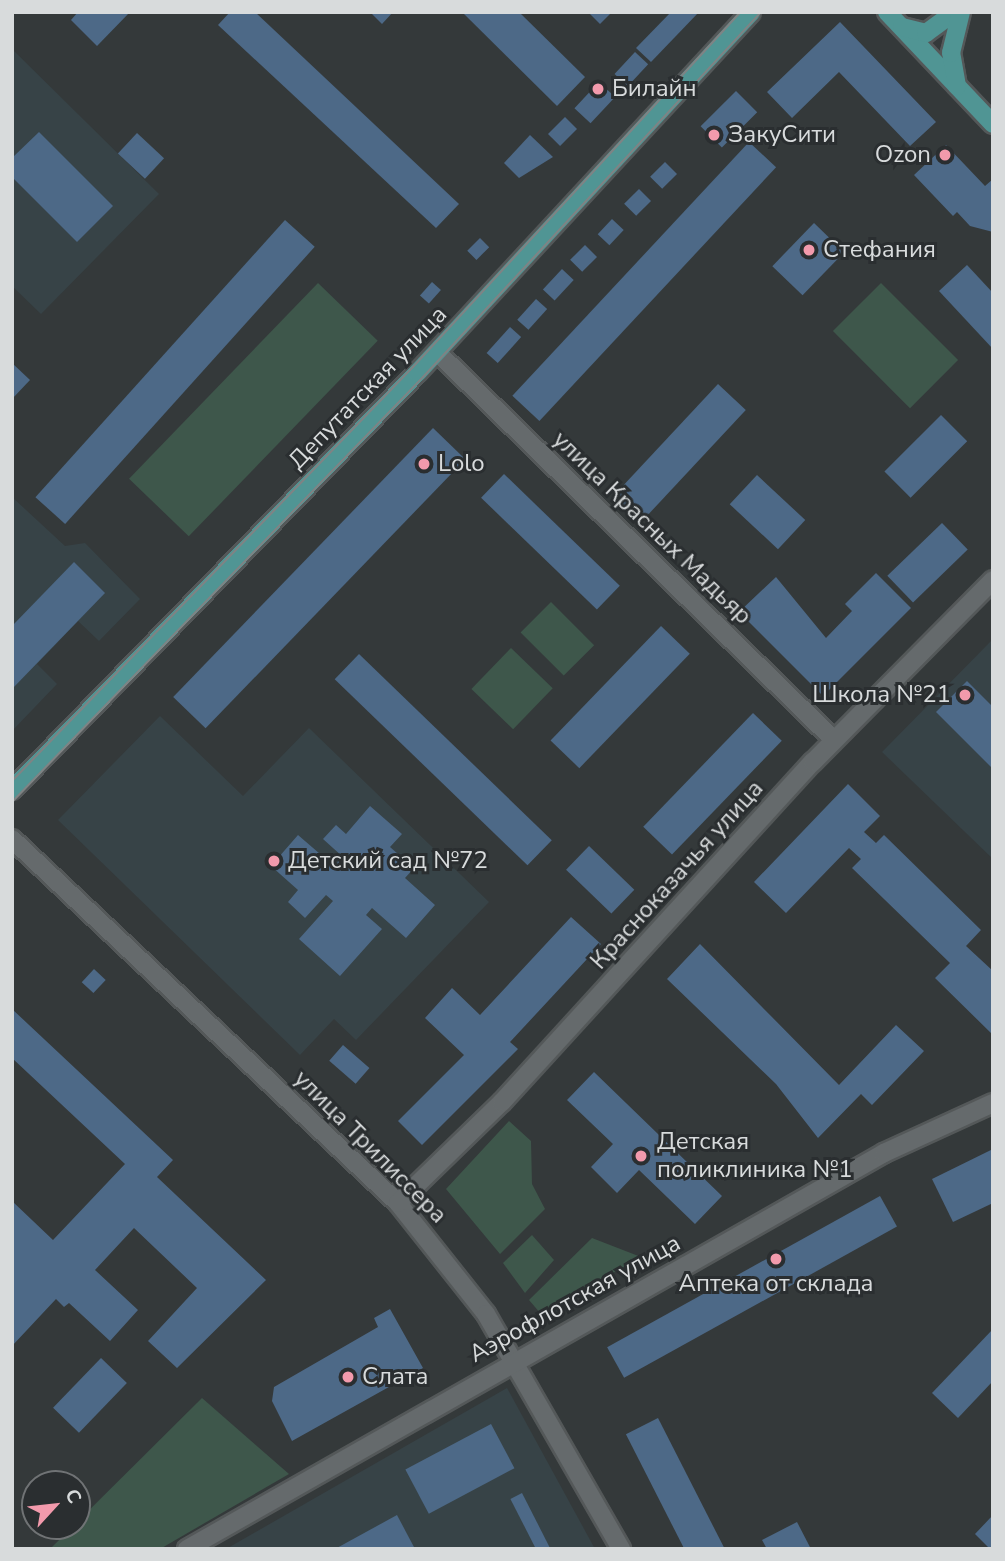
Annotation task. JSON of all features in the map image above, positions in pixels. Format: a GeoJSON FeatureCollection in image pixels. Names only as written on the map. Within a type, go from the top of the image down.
{"type":"FeatureCollection","features":[{"type":"Feature","properties":{"kind":"main road","name":"Депутатская улица"},"geometry":{"type":"LineString","coordinates":[[12,790],[436,352],[751,12]]}},
{"type":"Feature","properties":{"kind":"main road"},"geometry":{"type":"LineString","coordinates":[[891,16],[922,34],[955,12]]}},
{"type":"Feature","properties":{"kind":"main road"},"geometry":{"type":"LineString","coordinates":[[958,89],[951,53],[961,12]]}},
{"type":"Feature","properties":{"kind":"main road"},"geometry":{"type":"LineString","coordinates":[[891,16],[993,124]]}},
{"type":"Feature","properties":{"kind":"street","name":"улица Красных Мадьяр"},"geometry":{"type":"LineString","coordinates":[[436,352],[834,740]]}},
{"type":"Feature","properties":{"kind":"street","name":"Красноказачья улица"},"geometry":{"type":"LineString","coordinates":[[398,1203],[502,1102],[834,740],[993,580]]}},
{"type":"Feature","properties":{"kind":"street","name":"улица Трилиссера"},"geometry":{"type":"LineString","coordinates":[[12,839],[398,1203],[515,1360],[621,1549]]}},
{"type":"Feature","properties":{"kind":"street","name":"Аэрофлотская улица"},"geometry":{"type":"LineString","coordinates":[[187,1549],[515,1360],[884,1153],[993,1103]]}},
{"type":"Feature","properties":{"kind":"shaded area"},"geometry":{"type":"Polygon","coordinates":[[[12,49],[159,194],[41,314],[12,286],[12,49]]]}},
{"type":"Feature","properties":{"kind":"shaded area"},"geometry":{"type":"Polygon","coordinates":[[[12,497],[65,546],[85,543],[140,599],[99,641],[78,621],[37,664],[57,684],[12,731],[12,497]]]}},
{"type":"Feature","properties":{"kind":"shaded area","name":"Школа №21"},"geometry":{"type":"Polygon","coordinates":[[[993,639],[993,859],[882,752],[993,639]]]}},
{"type":"Feature","properties":{"kind":"shaded area","name":"Детский сад №72"},"geometry":{"type":"Polygon","coordinates":[[[160,716],[243,796],[309,728],[489,902],[356,1040],[334,1019],[300,1055],[58,820],[160,716]]]}},
{"type":"Feature","properties":{"kind":"shaded area"},"geometry":{"type":"Polygon","coordinates":[[[507,1388],[595,1549],[226,1549],[507,1388]]]}},
{"type":"Feature","properties":{"kind":"green space"},"geometry":{"type":"Polygon","coordinates":[[[318,283],[378,341],[189,536],[129,479],[318,283]]]}},
{"type":"Feature","properties":{"kind":"green space"},"geometry":{"type":"Polygon","coordinates":[[[881,283],[958,360],[910,408],[833,331],[881,283]]]}},
{"type":"Feature","properties":{"kind":"green space"},"geometry":{"type":"Polygon","coordinates":[[[551,602],[594,645],[564,676],[521,632],[551,602]]]}},
{"type":"Feature","properties":{"kind":"green space"},"geometry":{"type":"Polygon","coordinates":[[[511,648],[553,688],[513,729],[471,689],[511,648]]]}},
{"type":"Feature","properties":{"kind":"green space"},"geometry":{"type":"Polygon","coordinates":[[[509,1121],[531,1141],[532,1184],[545,1209],[500,1254],[446,1189],[509,1121]]]}},
{"type":"Feature","properties":{"kind":"green space"},"geometry":{"type":"Polygon","coordinates":[[[532,1235],[554,1260],[525,1293],[503,1263],[532,1235]]]}},
{"type":"Feature","properties":{"kind":"green space"},"geometry":{"type":"Polygon","coordinates":[[[592,1238],[641,1257],[541,1314],[529,1300],[592,1238]]]}},
{"type":"Feature","properties":{"kind":"green space"},"geometry":{"type":"Polygon","coordinates":[[[202,1398],[289,1474],[160,1549],[50,1549],[59,1540],[91,1540],[91,1508],[202,1398]]]}},
{"type":"Feature","properties":{"kind":"building"},"geometry":{"type":"Polygon","coordinates":[[[78,12],[130,12],[97,46],[71,20],[78,12]]]}},
{"type":"Feature","properties":{"kind":"building"},"geometry":{"type":"Polygon","coordinates":[[[230,12],[255,12],[459,204],[436,228],[218,25],[230,12]]]}},
{"type":"Feature","properties":{"kind":"building"},"geometry":{"type":"Polygon","coordinates":[[[370,12],[393,12],[382,24],[370,12]]]}},
{"type":"Feature","properties":{"kind":"building"},"geometry":{"type":"Polygon","coordinates":[[[462,12],[519,12],[585,77],[557,106],[462,12]]]}},
{"type":"Feature","properties":{"kind":"building"},"geometry":{"type":"Polygon","coordinates":[[[588,12],[612,12],[600,24],[588,12]]]}},
{"type":"Feature","properties":{"kind":"building"},"geometry":{"type":"Polygon","coordinates":[[[671,12],[699,12],[651,62],[636,48],[671,12]]]}},
{"type":"Feature","properties":{"kind":"building"},"geometry":{"type":"Polygon","coordinates":[[[840,22],[936,122],[910,146],[839,72],[792,118],[767,92],[840,22]]]}},
{"type":"Feature","properties":{"kind":"building"},"geometry":{"type":"Polygon","coordinates":[[[635,52],[648,64],[628,86],[615,74],[635,52]]]}},
{"type":"Feature","properties":{"kind":"building"},"geometry":{"type":"Polygon","coordinates":[[[599,82],[615,97],[591,123],[574,108],[599,82]]]}},
{"type":"Feature","properties":{"kind":"building"},"geometry":{"type":"Polygon","coordinates":[[[736,91],[757,112],[722,148],[701,126],[736,91]]]}},
{"type":"Feature","properties":{"kind":"building"},"geometry":{"type":"Polygon","coordinates":[[[565,117],[577,129],[560,146],[548,134],[565,117]]]}},
{"type":"Feature","properties":{"kind":"building"},"geometry":{"type":"Polygon","coordinates":[[[39,132],[113,206],[77,242],[12,177],[12,158],[39,132]]]}},
{"type":"Feature","properties":{"kind":"building"},"geometry":{"type":"Polygon","coordinates":[[[137,133],[164,158],[145,179],[118,153],[137,133]]]}},
{"type":"Feature","properties":{"kind":"building"},"geometry":{"type":"Polygon","coordinates":[[[530,135],[553,157],[519,178],[504,163],[530,135]]]}},
{"type":"Feature","properties":{"kind":"building"},"geometry":{"type":"Polygon","coordinates":[[[749,142],[776,167],[539,421],[512,396],[749,142]]]}},
{"type":"Feature","properties":{"kind":"building"},"geometry":{"type":"Polygon","coordinates":[[[946,145],[985,186],[993,179],[993,232],[970,226],[957,212],[953,216],[914,175],[946,145]]]}},
{"type":"Feature","properties":{"kind":"building"},"geometry":{"type":"Polygon","coordinates":[[[665,162],[677,174],[662,189],[650,177],[665,162]]]}},
{"type":"Feature","properties":{"kind":"building"},"geometry":{"type":"Polygon","coordinates":[[[639,189],[651,201],[636,216],[624,204],[639,189]]]}},
{"type":"Feature","properties":{"kind":"building"},"geometry":{"type":"Polygon","coordinates":[[[612,219],[624,230],[609,245],[598,234],[612,219]]]}},
{"type":"Feature","properties":{"kind":"building"},"geometry":{"type":"Polygon","coordinates":[[[285,220],[315,247],[65,524],[35,497],[285,220]]]}},
{"type":"Feature","properties":{"kind":"building"},"geometry":{"type":"Polygon","coordinates":[[[814,223],[844,252],[803,295],[772,266],[814,223]]]}},
{"type":"Feature","properties":{"kind":"building"},"geometry":{"type":"Polygon","coordinates":[[[480,238],[489,247],[476,260],[467,251],[480,238]]]}},
{"type":"Feature","properties":{"kind":"building"},"geometry":{"type":"Polygon","coordinates":[[[585,245],[597,257],[582,272],[570,260],[585,245]]]}},
{"type":"Feature","properties":{"kind":"building"},"geometry":{"type":"Polygon","coordinates":[[[967,265],[993,293],[993,349],[939,291],[967,265]]]}},
{"type":"Feature","properties":{"kind":"building"},"geometry":{"type":"Polygon","coordinates":[[[562,269],[574,280],[555,300],[543,289],[562,269]]]}},
{"type":"Feature","properties":{"kind":"building"},"geometry":{"type":"Polygon","coordinates":[[[432,282],[441,290],[429,303],[420,295],[432,282]]]}},
{"type":"Feature","properties":{"kind":"building"},"geometry":{"type":"Polygon","coordinates":[[[536,299],[547,309],[528,330],[517,320],[536,299]]]}},
{"type":"Feature","properties":{"kind":"building"},"geometry":{"type":"Polygon","coordinates":[[[510,327],[521,337],[498,363],[487,353],[510,327]]]}},
{"type":"Feature","properties":{"kind":"building"},"geometry":{"type":"Polygon","coordinates":[[[12,363],[30,380],[12,399],[12,363]]]}},
{"type":"Feature","properties":{"kind":"building"},"geometry":{"type":"Polygon","coordinates":[[[718,384],[746,410],[639,524],[612,498],[718,384]]]}},
{"type":"Feature","properties":{"kind":"building"},"geometry":{"type":"Polygon","coordinates":[[[941,415],[967,441],[911,498],[884,472],[941,415]]]}},
{"type":"Feature","properties":{"kind":"building"},"geometry":{"type":"Polygon","coordinates":[[[433,428],[465,459],[206,728],[173,697],[433,428]]]}},
{"type":"Feature","properties":{"kind":"building"},"geometry":{"type":"Polygon","coordinates":[[[504,474],[620,586],[597,610],[481,498],[504,474]]]}},
{"type":"Feature","properties":{"kind":"building"},"geometry":{"type":"Polygon","coordinates":[[[757,475],[805,520],[778,549],[730,504],[757,475]]]}},
{"type":"Feature","properties":{"kind":"building"},"geometry":{"type":"Polygon","coordinates":[[[942,523],[968,550],[913,602],[887,576],[942,523]]]}},
{"type":"Feature","properties":{"kind":"building"},"geometry":{"type":"Polygon","coordinates":[[[74,562],[105,593],[12,689],[12,626],[74,562]]]}},
{"type":"Feature","properties":{"kind":"building"},"geometry":{"type":"Polygon","coordinates":[[[876,573],[911,608],[823,696],[739,612],[776,577],[826,638],[852,611],[845,604],[876,573]]]}},
{"type":"Feature","properties":{"kind":"building"},"geometry":{"type":"Polygon","coordinates":[[[661,626],[690,654],[579,768],[551,740],[661,626]]]}},
{"type":"Feature","properties":{"kind":"building"},"geometry":{"type":"Polygon","coordinates":[[[359,654],[552,840],[527,865],[335,679],[359,654]]]}},
{"type":"Feature","properties":{"kind":"building"},"geometry":{"type":"Polygon","coordinates":[[[967,681],[993,707],[993,769],[936,712],[967,681]]]}},
{"type":"Feature","properties":{"kind":"building"},"geometry":{"type":"Polygon","coordinates":[[[753,713],[782,741],[672,854],[643,827],[753,713]]]}},
{"type":"Feature","properties":{"kind":"building"},"geometry":{"type":"Polygon","coordinates":[[[848,784],[880,816],[864,832],[876,843],[884,835],[981,930],[966,946],[993,971],[993,1035],[935,978],[950,963],[852,868],[861,859],[849,848],[786,913],[754,882],[848,784]]]}},
{"type":"Feature","properties":{"kind":"building"},"geometry":{"type":"Polygon","coordinates":[[[370,806],[402,834],[390,847],[414,868],[405,878],[435,905],[406,938],[372,908],[366,915],[382,929],[340,976],[299,939],[333,901],[326,895],[305,918],[288,902],[298,890],[271,866],[298,835],[334,866],[343,857],[323,839],[336,825],[346,834],[370,806]]]}},
{"type":"Feature","properties":{"kind":"building"},"geometry":{"type":"Polygon","coordinates":[[[589,846],[634,890],[611,914],[566,870],[589,846]]]}},
{"type":"Feature","properties":{"kind":"building"},"geometry":{"type":"Polygon","coordinates":[[[571,917],[601,944],[510,1042],[518,1049],[422,1145],[398,1121],[464,1055],[425,1018],[452,988],[480,1015],[571,917]]]}},
{"type":"Feature","properties":{"kind":"building"},"geometry":{"type":"Polygon","coordinates":[[[700,944],[839,1085],[896,1025],[924,1051],[872,1105],[861,1094],[818,1138],[776,1084],[667,979],[700,944]]]}},
{"type":"Feature","properties":{"kind":"building"},"geometry":{"type":"Polygon","coordinates":[[[94,969],[106,980],[93,993],[82,982],[94,969]]]}},
{"type":"Feature","properties":{"kind":"building"},"geometry":{"type":"Polygon","coordinates":[[[12,1009],[173,1160],[157,1177],[266,1280],[177,1368],[148,1341],[197,1288],[134,1228],[95,1270],[138,1310],[110,1341],[69,1303],[64,1307],[56,1299],[12,1346],[12,1201],[53,1240],[125,1164],[12,1058],[12,1009]]]}},
{"type":"Feature","properties":{"kind":"building"},"geometry":{"type":"Polygon","coordinates":[[[343,1045],[369,1068],[356,1084],[329,1061],[343,1045]]]}},
{"type":"Feature","properties":{"kind":"building","name":"Детская поликлиника №1"},"geometry":{"type":"Polygon","coordinates":[[[594,1072],[722,1196],[695,1224],[639,1170],[617,1193],[591,1167],[613,1144],[567,1100],[594,1072]]]}},
{"type":"Feature","properties":{"kind":"building"},"geometry":{"type":"Polygon","coordinates":[[[993,1149],[993,1203],[953,1222],[932,1179],[993,1149]]]}},
{"type":"Feature","properties":{"kind":"building"},"geometry":{"type":"Polygon","coordinates":[[[880,1196],[897,1227],[624,1378],[607,1347],[880,1196]]]}},
{"type":"Feature","properties":{"kind":"building","name":"Слата"},"geometry":{"type":"Polygon","coordinates":[[[390,1309],[423,1368],[292,1441],[272,1401],[274,1387],[378,1327],[374,1318],[390,1309]]]}},
{"type":"Feature","properties":{"kind":"building"},"geometry":{"type":"Polygon","coordinates":[[[993,1329],[993,1381],[958,1418],[932,1393],[993,1329]]]}},
{"type":"Feature","properties":{"kind":"building"},"geometry":{"type":"Polygon","coordinates":[[[101,1358],[127,1383],[79,1433],[53,1408],[101,1358]]]}},
{"type":"Feature","properties":{"kind":"building"},"geometry":{"type":"Polygon","coordinates":[[[658,1418],[725,1549],[684,1549],[626,1434],[658,1418]]]}},
{"type":"Feature","properties":{"kind":"building"},"geometry":{"type":"Polygon","coordinates":[[[491,1424],[514,1468],[429,1514],[405,1470],[491,1424]]]}},
{"type":"Feature","properties":{"kind":"building"},"geometry":{"type":"Polygon","coordinates":[[[522,1493],[551,1549],[536,1549],[510,1499],[522,1493]]]}},
{"type":"Feature","properties":{"kind":"building"},"geometry":{"type":"Polygon","coordinates":[[[397,1515],[415,1549],[335,1549],[397,1515]]]}},
{"type":"Feature","properties":{"kind":"building"},"geometry":{"type":"Polygon","coordinates":[[[993,1515],[993,1549],[990,1549],[975,1534],[993,1515]]]}},
{"type":"Feature","properties":{"kind":"building"},"geometry":{"type":"Polygon","coordinates":[[[797,1522],[811,1549],[767,1549],[762,1540],[797,1522]]]}},
{"type":"Feature","properties":{"kind":"tram line"},"geometry":{"type":"LineString","coordinates":[[12,781],[413,367],[741,12]]}},
{"type":"Feature","properties":{"kind":"tram line"},"geometry":{"type":"LineString","coordinates":[[12,802],[423,377],[761,12]]}},
{"type":"Feature","properties":{"kind":"place","name":"Билайн"},"geometry":{"type":"Point","coordinates":[598,89]}},
{"type":"Feature","properties":{"kind":"place","name":"ЗакуСити"},"geometry":{"type":"Point","coordinates":[714,135]}},
{"type":"Feature","properties":{"kind":"place","name":"Ozon"},"geometry":{"type":"Point","coordinates":[945,155]}},
{"type":"Feature","properties":{"kind":"place","name":"Стефания"},"geometry":{"type":"Point","coordinates":[809,250]}},
{"type":"Feature","properties":{"kind":"place","name":"Lolo"},"geometry":{"type":"Point","coordinates":[424,464]}},
{"type":"Feature","properties":{"kind":"place","name":"Школа №21"},"geometry":{"type":"Point","coordinates":[965,695]}},
{"type":"Feature","properties":{"kind":"place","name":"Детский сад №72"},"geometry":{"type":"Point","coordinates":[274,861]}},
{"type":"Feature","properties":{"kind":"place","name":"Детская поликлиника №1"},"geometry":{"type":"Point","coordinates":[641,1156]}},
{"type":"Feature","properties":{"kind":"place","name":"Аптека от склада"},"geometry":{"type":"Point","coordinates":[776,1259]}},
{"type":"Feature","properties":{"kind":"place","name":"Слата"},"geometry":{"type":"Point","coordinates":[348,1377]}}]}
